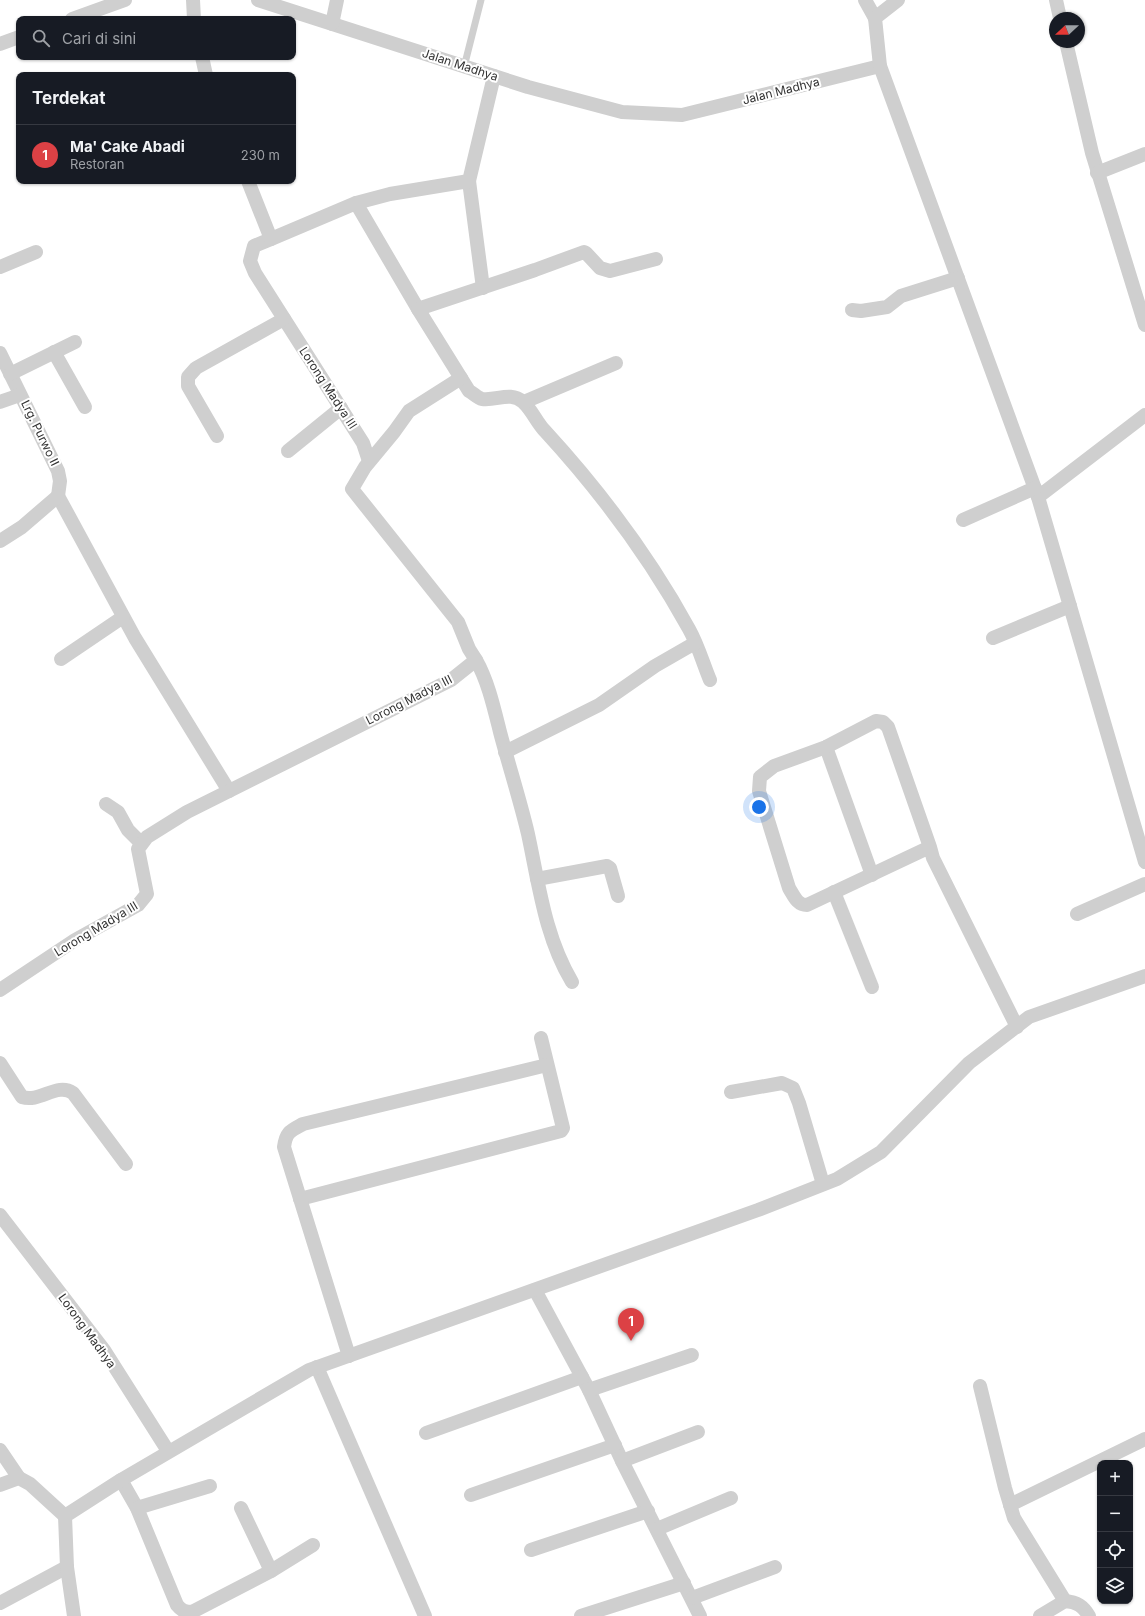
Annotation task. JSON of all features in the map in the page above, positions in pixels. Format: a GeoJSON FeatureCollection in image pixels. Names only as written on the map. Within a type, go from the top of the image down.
{"type":"FeatureCollection","features":[{"type":"Feature","properties":{"kind":"street"},"geometry":{"type":"LineString","coordinates":[[80,16],[125,0]]}},
{"type":"Feature","properties":{"kind":"street"},"geometry":{"type":"LineString","coordinates":[[193,0],[194,16]]}},
{"type":"Feature","properties":{"kind":"street","name":"Jalan Madhya"},"geometry":{"type":"LineString","coordinates":[[258,0],[528,87],[622,112],[682,115],[880,66]]}},
{"type":"Feature","properties":{"kind":"street"},"geometry":{"type":"LineString","coordinates":[[332,24],[338,0]]}},
{"type":"Feature","properties":{"kind":"street"},"geometry":{"type":"LineString","coordinates":[[865,0],[875,18],[880,66],[1036,493],[1145,862]]}},
{"type":"Feature","properties":{"kind":"street"},"geometry":{"type":"LineString","coordinates":[[875,18],[898,0]]}},
{"type":"Feature","properties":{"kind":"street"},"geometry":{"type":"LineString","coordinates":[[1056,0],[1059,12]]}},
{"type":"Feature","properties":{"kind":"street"},"geometry":{"type":"LineString","coordinates":[[0,44],[16,39]]}},
{"type":"Feature","properties":{"kind":"street"},"geometry":{"type":"LineString","coordinates":[[1067,48],[1098,173],[1145,325]]}},
{"type":"Feature","properties":{"kind":"street"},"geometry":{"type":"LineString","coordinates":[[203,60],[205,72]]}},
{"type":"Feature","properties":{"kind":"street"},"geometry":{"type":"LineString","coordinates":[[483,288],[469,181],[494,76]]}},
{"type":"Feature","properties":{"kind":"street"},"geometry":{"type":"LineString","coordinates":[[1098,173],[1145,154]]}},
{"type":"Feature","properties":{"kind":"street"},"geometry":{"type":"LineString","coordinates":[[249,184],[271,239],[356,203],[390,194],[469,181]]}},
{"type":"Feature","properties":{"kind":"street"},"geometry":{"type":"LineString","coordinates":[[356,203],[418,309],[470,391],[482,399],[506,396],[524,402],[543,429],[575,464],[633,540],[690,630],[710,680]]}},
{"type":"Feature","properties":{"kind":"street","name":"Lorong Madya III"},"geometry":{"type":"LineString","coordinates":[[271,239],[254,246],[250,261],[255,273],[363,443],[369,461]]}},
{"type":"Feature","properties":{"kind":"street"},"geometry":{"type":"LineString","coordinates":[[0,267],[36,252]]}},
{"type":"Feature","properties":{"kind":"street"},"geometry":{"type":"LineString","coordinates":[[418,309],[483,288],[584,252],[600,268],[610,271],[656,259]]}},
{"type":"Feature","properties":{"kind":"street"},"geometry":{"type":"LineString","coordinates":[[852,310],[861,311],[887,307],[901,296],[958,278]]}},
{"type":"Feature","properties":{"kind":"street"},"geometry":{"type":"LineString","coordinates":[[217,436],[188,386],[188,377],[196,368],[284,319]]}},
{"type":"Feature","properties":{"kind":"street"},"geometry":{"type":"LineString","coordinates":[[10,374],[75,342]]}},
{"type":"Feature","properties":{"kind":"street"},"geometry":{"type":"LineString","coordinates":[[54,352],[85,407]]}},
{"type":"Feature","properties":{"kind":"street","name":"Lrg. Purwo II"},"geometry":{"type":"LineString","coordinates":[[1,356],[58,472],[60,481],[58,496]]}},
{"type":"Feature","properties":{"kind":"street"},"geometry":{"type":"LineString","coordinates":[[524,402],[616,363]]}},
{"type":"Feature","properties":{"kind":"street"},"geometry":{"type":"LineString","coordinates":[[461,378],[409,411],[394,432],[369,461],[352,489],[458,622],[469,650],[481,669],[527,833],[543,909],[559,958],[572,982]]}},
{"type":"Feature","properties":{"kind":"street","name":"Lrg. Purwo II"},"geometry":{"type":"LineString","coordinates":[[0,402],[20,395]]}},
{"type":"Feature","properties":{"kind":"street"},"geometry":{"type":"LineString","coordinates":[[288,451],[341,408]]}},
{"type":"Feature","properties":{"kind":"street"},"geometry":{"type":"LineString","coordinates":[[963,520],[1036,493],[1145,415]]}},
{"type":"Feature","properties":{"kind":"street"},"geometry":{"type":"LineString","coordinates":[[0,541],[22,527],[58,496],[135,638],[229,791]]}},
{"type":"Feature","properties":{"kind":"street"},"geometry":{"type":"LineString","coordinates":[[993,638],[1070,606]]}},
{"type":"Feature","properties":{"kind":"street"},"geometry":{"type":"LineString","coordinates":[[61,659],[123,617]]}},
{"type":"Feature","properties":{"kind":"street"},"geometry":{"type":"LineString","coordinates":[[505,752],[599,705],[655,666],[695,643]]}},
{"type":"Feature","properties":{"kind":"street","name":"Lorong Madya III"},"geometry":{"type":"LineString","coordinates":[[0,990],[75,940],[138,905],[147,894],[138,849],[147,837],[187,812],[451,680],[476,660]]}},
{"type":"Feature","properties":{"kind":"street"},"geometry":{"type":"LineString","coordinates":[[930,847],[807,905],[803,905],[797,902],[789,888],[759,792],[760,777],[774,766],[826,747],[876,721],[883,722],[888,726],[937,865],[1017,1027]]}},
{"type":"Feature","properties":{"kind":"street"},"geometry":{"type":"LineString","coordinates":[[826,747],[872,875]]}},
{"type":"Feature","properties":{"kind":"street"},"geometry":{"type":"LineString","coordinates":[[106,804],[118,812],[128,830],[141,843]]}},
{"type":"Feature","properties":{"kind":"street"},"geometry":{"type":"LineString","coordinates":[[537,879],[607,866],[610,868],[618,896]]}},
{"type":"Feature","properties":{"kind":"street"},"geometry":{"type":"LineString","coordinates":[[1077,914],[1145,884]]}},
{"type":"Feature","properties":{"kind":"street"},"geometry":{"type":"LineString","coordinates":[[834,892],[872,986]]}},
{"type":"Feature","properties":{"kind":"street"},"geometry":{"type":"LineString","coordinates":[[65,1516],[168,1451],[309,1370],[758,1210],[837,1179],[880,1152],[969,1063],[1029,1017],[1145,976]]}},
{"type":"Feature","properties":{"kind":"street"},"geometry":{"type":"LineString","coordinates":[[300,1199],[561,1131],[563,1128],[541,1038]]}},
{"type":"Feature","properties":{"kind":"street"},"geometry":{"type":"LineString","coordinates":[[0,1063],[22,1097],[28,1099],[37,1098],[62,1089],[73,1093],[126,1164]]}},
{"type":"Feature","properties":{"kind":"street"},"geometry":{"type":"LineString","coordinates":[[349,1356],[284,1147],[286,1136],[291,1130],[304,1124],[547,1065]]}},
{"type":"Feature","properties":{"kind":"street"},"geometry":{"type":"LineString","coordinates":[[731,1092],[782,1083],[793,1088],[799,1103],[823,1184]]}},
{"type":"Feature","properties":{"kind":"street","name":"Lorong Madhya"},"geometry":{"type":"LineString","coordinates":[[0,1215],[104,1350],[168,1451]]}},
{"type":"Feature","properties":{"kind":"street"},"geometry":{"type":"LineString","coordinates":[[535,1290],[589,1390],[615,1446],[700,1616]]}},
{"type":"Feature","properties":{"kind":"street"},"geometry":{"type":"LineString","coordinates":[[589,1390],[692,1355]]}},
{"type":"Feature","properties":{"kind":"street"},"geometry":{"type":"LineString","coordinates":[[317,1367],[425,1616]]}},
{"type":"Feature","properties":{"kind":"street"},"geometry":{"type":"LineString","coordinates":[[426,1433],[582,1377]]}},
{"type":"Feature","properties":{"kind":"street"},"geometry":{"type":"LineString","coordinates":[[980,1386],[1014,1518],[1065,1602]]}},
{"type":"Feature","properties":{"kind":"street"},"geometry":{"type":"LineString","coordinates":[[622,1460],[698,1432]]}},
{"type":"Feature","properties":{"kind":"street"},"geometry":{"type":"LineString","coordinates":[[1010,1505],[1145,1439]]}},
{"type":"Feature","properties":{"kind":"street"},"geometry":{"type":"LineString","coordinates":[[470,1495],[615,1446]]}},
{"type":"Feature","properties":{"kind":"street"},"geometry":{"type":"LineString","coordinates":[[0,1450],[19,1478],[30,1484],[65,1516],[67,1567],[74,1616]]}},
{"type":"Feature","properties":{"kind":"street"},"geometry":{"type":"LineString","coordinates":[[0,1485],[19,1478]]}},
{"type":"Feature","properties":{"kind":"street"},"geometry":{"type":"LineString","coordinates":[[121,1480],[137,1508],[177,1605],[186,1612],[192,1612],[271,1571],[314,1545]]}},
{"type":"Feature","properties":{"kind":"street"},"geometry":{"type":"LineString","coordinates":[[137,1508],[210,1486]]}},
{"type":"Feature","properties":{"kind":"street"},"geometry":{"type":"LineString","coordinates":[[657,1529],[731,1498]]}},
{"type":"Feature","properties":{"kind":"street"},"geometry":{"type":"LineString","coordinates":[[241,1508],[271,1571]]}},
{"type":"Feature","properties":{"kind":"street"},"geometry":{"type":"LineString","coordinates":[[531,1550],[648,1511]]}},
{"type":"Feature","properties":{"kind":"street"},"geometry":{"type":"LineString","coordinates":[[0,1603],[67,1567]]}},
{"type":"Feature","properties":{"kind":"street"},"geometry":{"type":"LineString","coordinates":[[692,1598],[775,1567]]}},
{"type":"Feature","properties":{"kind":"street"},"geometry":{"type":"LineString","coordinates":[[581,1616],[684,1583]]}},
{"type":"Feature","properties":{"kind":"street"},"geometry":{"type":"LineString","coordinates":[[1040,1616],[1065,1602],[1078,1604],[1089,1616]]}},
{"type":"Feature","properties":{"kind":"lane"},"geometry":{"type":"LineString","coordinates":[[464,67],[481,0]]}},
{"type":"Feature","properties":{"kind":"place","name":"Ma' Cake Abadi"},"geometry":{"type":"Point","coordinates":[631,1341]}}]}
